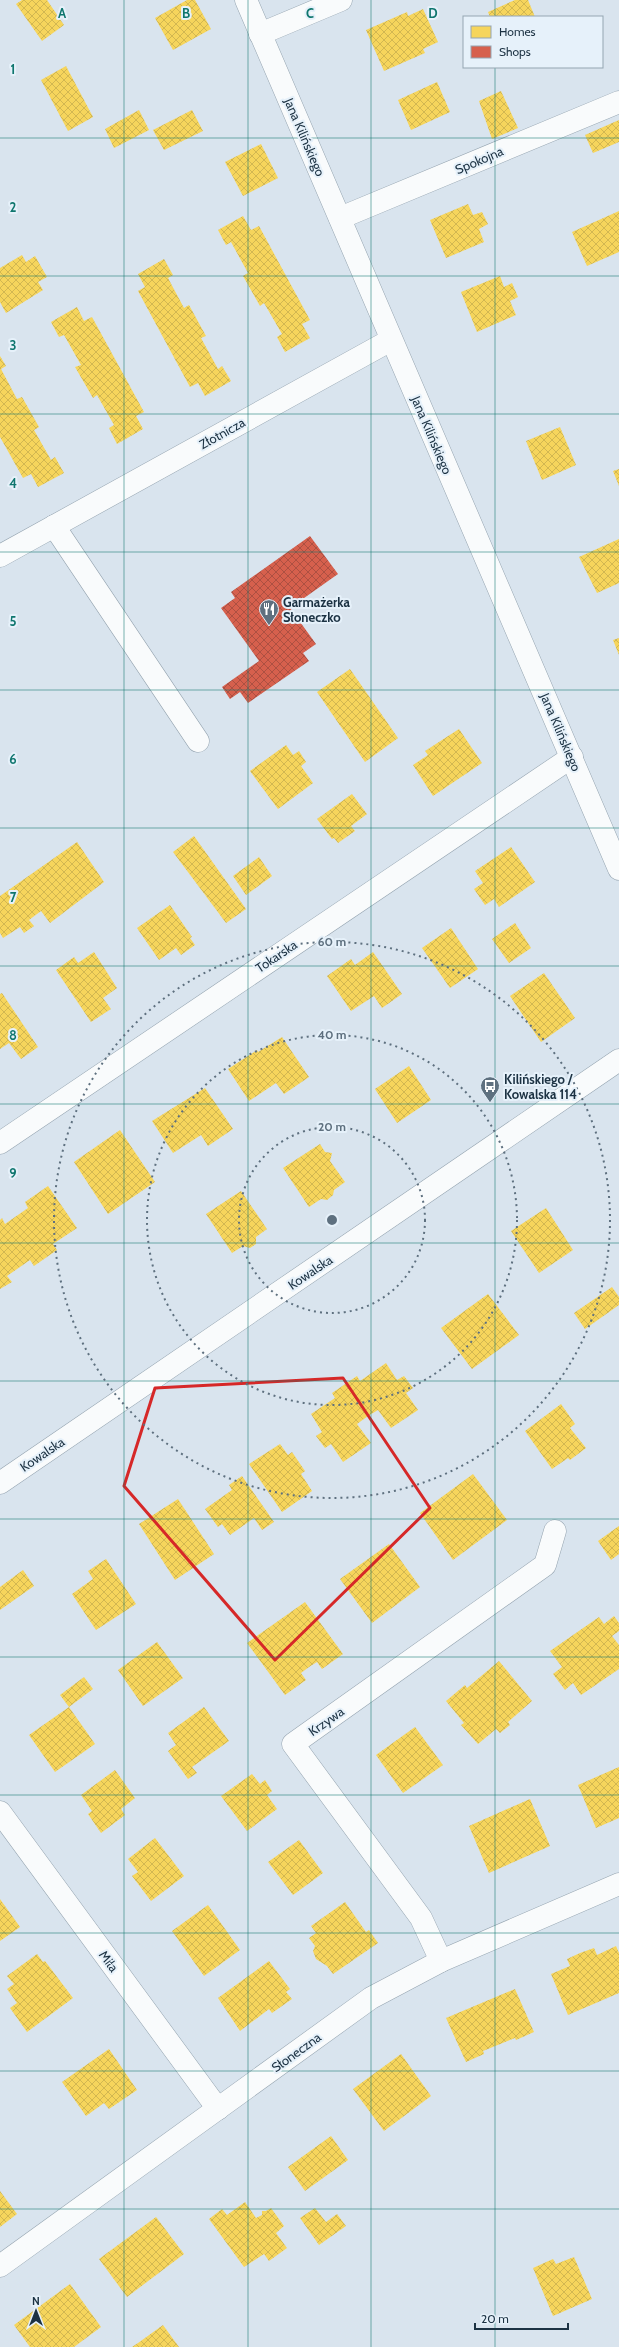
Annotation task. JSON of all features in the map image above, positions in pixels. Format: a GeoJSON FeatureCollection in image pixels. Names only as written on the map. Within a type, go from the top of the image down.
{"type":"FeatureCollection","features":[{"type":"Feature","properties":{"kind":"street","name":"Jana Kilińskiego"},"geometry":{"type":"LineString","coordinates":[[246,0],[391,340],[572,757],[619,870]]}},
{"type":"Feature","properties":{"kind":"street"},"geometry":{"type":"LineString","coordinates":[[260,34],[341,0]]}},
{"type":"Feature","properties":{"kind":"street","name":"Spokojna"},"geometry":{"type":"LineString","coordinates":[[340,218],[619,102]]}},
{"type":"Feature","properties":{"kind":"street","name":"Złotnicza"},"geometry":{"type":"LineString","coordinates":[[0,556],[391,340]]}},
{"type":"Feature","properties":{"kind":"street"},"geometry":{"type":"LineString","coordinates":[[54,526],[198,741]]}},
{"type":"Feature","properties":{"kind":"street","name":"Tokarska"},"geometry":{"type":"LineString","coordinates":[[0,1143],[572,757]]}},
{"type":"Feature","properties":{"kind":"street","name":"Kowalska"},"geometry":{"type":"LineString","coordinates":[[0,1482],[619,1060]]}},
{"type":"Feature","properties":{"kind":"street","name":"Krzywa"},"geometry":{"type":"LineString","coordinates":[[440,1961],[422,1918],[293,1744],[545,1565],[555,1531]]}},
{"type":"Feature","properties":{"kind":"street","name":"Miła"},"geometry":{"type":"LineString","coordinates":[[0,1812],[218,2109]]}},
{"type":"Feature","properties":{"kind":"street","name":"Słoneczna"},"geometry":{"type":"LineString","coordinates":[[0,2266],[372,1998],[440,1961],[619,1884]]}},
{"type":"Feature","properties":{"kind":"highlighted area"},"geometry":{"type":"Polygon","coordinates":[[[343,1378],[430,1508],[275,1660],[124,1486],[155,1388],[343,1378]]]}},
{"type":"Feature","properties":{"kind":"building: Homes"},"geometry":{"type":"Polygon","coordinates":[[[22,0],[47,0],[64,25],[42,41],[16,4],[22,0]]]}},
{"type":"Feature","properties":{"kind":"building: Homes"},"geometry":{"type":"Polygon","coordinates":[[[187,0],[195,0],[211,29],[173,50],[155,18],[187,0]]]}},
{"type":"Feature","properties":{"kind":"building: Homes"},"geometry":{"type":"Polygon","coordinates":[[[515,0],[528,0],[535,16],[490,16],[488,12],[515,0]]]}},
{"type":"Feature","properties":{"kind":"building: Homes"},"geometry":{"type":"Polygon","coordinates":[[[423,9],[438,42],[423,49],[425,53],[384,71],[366,30],[407,12],[408,16],[423,9]]]}},
{"type":"Feature","properties":{"kind":"building: Homes"},"geometry":{"type":"Polygon","coordinates":[[[66,66],[93,117],[68,131],[41,80],[66,66]]]}},
{"type":"Feature","properties":{"kind":"building: Homes"},"geometry":{"type":"Polygon","coordinates":[[[437,82],[450,112],[411,130],[398,100],[437,82]]]}},
{"type":"Feature","properties":{"kind":"building: Homes"},"geometry":{"type":"Polygon","coordinates":[[[501,91],[518,128],[492,139],[479,101],[501,91]]]}},
{"type":"Feature","properties":{"kind":"building: Homes"},"geometry":{"type":"Polygon","coordinates":[[[139,110],[149,130],[114,148],[105,129],[139,110]]]}},
{"type":"Feature","properties":{"kind":"building: Homes"},"geometry":{"type":"Polygon","coordinates":[[[192,110],[203,131],[164,150],[153,130],[192,110]]]}},
{"type":"Feature","properties":{"kind":"building: Homes"},"geometry":{"type":"Polygon","coordinates":[[[619,120],[619,142],[593,153],[585,135],[619,120]]]}},
{"type":"Feature","properties":{"kind":"building: Homes"},"geometry":{"type":"Polygon","coordinates":[[[261,144],[278,178],[243,196],[225,162],[261,144]]]}},
{"type":"Feature","properties":{"kind":"building: Homes"},"geometry":{"type":"Polygon","coordinates":[[[468,204],[473,215],[482,212],[488,224],[479,229],[484,242],[446,258],[430,220],[468,204]]]}},
{"type":"Feature","properties":{"kind":"building: Homes"},"geometry":{"type":"Polygon","coordinates":[[[619,211],[619,252],[587,266],[572,232],[619,211]]]}},
{"type":"Feature","properties":{"kind":"building: Homes"},"geometry":{"type":"Polygon","coordinates":[[[243,216],[251,230],[259,226],[310,320],[302,324],[310,338],[285,352],[277,337],[282,334],[264,303],[260,306],[243,276],[248,273],[231,242],[226,245],[218,230],[243,216]]]}},
{"type":"Feature","properties":{"kind":"building: Homes"},"geometry":{"type":"Polygon","coordinates":[[[22,255],[26,262],[35,256],[47,277],[38,282],[43,290],[6,313],[0,302],[0,268],[22,255]]]}},
{"type":"Feature","properties":{"kind":"building: Homes"},"geometry":{"type":"Polygon","coordinates":[[[164,259],[173,275],[168,278],[184,308],[189,305],[206,336],[201,338],[218,369],[222,366],[231,381],[205,396],[198,383],[190,387],[138,291],[145,287],[138,274],[164,259]]]}},
{"type":"Feature","properties":{"kind":"building: Homes"},"geometry":{"type":"Polygon","coordinates":[[[500,276],[504,287],[512,283],[518,297],[510,301],[516,315],[477,332],[461,292],[500,276]]]}},
{"type":"Feature","properties":{"kind":"building: Homes"},"geometry":{"type":"Polygon","coordinates":[[[77,307],[84,321],[92,317],[144,412],[136,416],[143,429],[117,444],[109,428],[114,425],[97,395],[93,398],[75,367],[81,365],[64,335],[59,337],[51,322],[77,307]]]}},
{"type":"Feature","properties":{"kind":"building: Homes"},"geometry":{"type":"Polygon","coordinates":[[[0,356],[6,366],[1,369],[17,399],[22,397],[39,427],[34,430],[51,460],[55,457],[64,473],[38,487],[31,474],[23,478],[0,437],[0,356]]]}},
{"type":"Feature","properties":{"kind":"building: Homes"},"geometry":{"type":"Polygon","coordinates":[[[560,427],[576,465],[542,480],[526,441],[560,427]]]}},
{"type":"Feature","properties":{"kind":"building: Homes"},"geometry":{"type":"Polygon","coordinates":[[[619,469],[619,486],[613,471],[619,469]]]}},
{"type":"Feature","properties":{"kind":"building: Homes"},"geometry":{"type":"Polygon","coordinates":[[[619,539],[619,583],[597,593],[579,557],[619,539]]]}},
{"type":"Feature","properties":{"kind":"building: Homes"},"geometry":{"type":"Polygon","coordinates":[[[619,638],[619,655],[613,640],[619,638]]]}},
{"type":"Feature","properties":{"kind":"building: Homes"},"geometry":{"type":"Polygon","coordinates":[[[350,669],[398,738],[365,762],[317,692],[350,669]]]}},
{"type":"Feature","properties":{"kind":"building: Homes"},"geometry":{"type":"Polygon","coordinates":[[[459,729],[482,763],[433,796],[413,765],[428,755],[425,751],[459,729]]]}},
{"type":"Feature","properties":{"kind":"building: Homes"},"geometry":{"type":"Polygon","coordinates":[[[286,745],[293,755],[299,751],[306,762],[301,766],[313,783],[278,809],[250,771],[286,745]]]}},
{"type":"Feature","properties":{"kind":"building: Homes"},"geometry":{"type":"Polygon","coordinates":[[[352,794],[367,814],[351,826],[355,831],[338,843],[334,838],[332,839],[317,819],[352,794]]]}},
{"type":"Feature","properties":{"kind":"building: Homes"},"geometry":{"type":"Polygon","coordinates":[[[194,836],[246,909],[226,923],[173,852],[194,836]]]}},
{"type":"Feature","properties":{"kind":"building: Homes"},"geometry":{"type":"Polygon","coordinates":[[[77,842],[104,882],[50,923],[41,911],[29,920],[34,926],[24,933],[20,927],[3,938],[0,933],[0,896],[77,842]]]}},
{"type":"Feature","properties":{"kind":"building: Homes"},"geometry":{"type":"Polygon","coordinates":[[[511,847],[535,882],[499,907],[494,899],[485,905],[474,889],[483,883],[475,871],[511,847]]]}},
{"type":"Feature","properties":{"kind":"building: Homes"},"geometry":{"type":"Polygon","coordinates":[[[259,857],[272,876],[246,895],[233,876],[259,857]]]}},
{"type":"Feature","properties":{"kind":"building: Homes"},"geometry":{"type":"Polygon","coordinates":[[[170,905],[192,937],[190,938],[195,945],[181,955],[176,948],[159,960],[137,928],[170,905]]]}},
{"type":"Feature","properties":{"kind":"building: Homes"},"geometry":{"type":"Polygon","coordinates":[[[515,923],[531,948],[509,963],[492,939],[515,923]]]}},
{"type":"Feature","properties":{"kind":"building: Homes"},"geometry":{"type":"Polygon","coordinates":[[[451,928],[478,969],[450,988],[422,948],[451,928]]]}},
{"type":"Feature","properties":{"kind":"building: Homes"},"geometry":{"type":"Polygon","coordinates":[[[94,952],[117,988],[103,998],[111,1009],[91,1022],[56,970],[74,957],[78,963],[94,952]]]}},
{"type":"Feature","properties":{"kind":"building: Homes"},"geometry":{"type":"Polygon","coordinates":[[[373,952],[402,994],[382,1008],[374,996],[351,1011],[327,976],[351,959],[355,965],[373,952]]]}},
{"type":"Feature","properties":{"kind":"building: Homes"},"geometry":{"type":"Polygon","coordinates":[[[544,973],[575,1018],[541,1042],[510,996],[544,973]]]}},
{"type":"Feature","properties":{"kind":"building: Homes"},"geometry":{"type":"Polygon","coordinates":[[[2,993],[38,1047],[21,1059],[9,1043],[0,1049],[0,994],[2,993]]]}},
{"type":"Feature","properties":{"kind":"building: Homes"},"geometry":{"type":"Polygon","coordinates":[[[282,1037],[309,1077],[284,1094],[276,1083],[249,1101],[228,1069],[257,1050],[258,1052],[282,1037]]]}},
{"type":"Feature","properties":{"kind":"building: Homes"},"geometry":{"type":"Polygon","coordinates":[[[409,1066],[431,1100],[397,1123],[375,1089],[409,1066]]]}},
{"type":"Feature","properties":{"kind":"building: Homes"},"geometry":{"type":"Polygon","coordinates":[[[205,1088],[233,1129],[208,1146],[201,1135],[173,1153],[152,1121],[205,1088]]]}},
{"type":"Feature","properties":{"kind":"building: Homes"},"geometry":{"type":"Polygon","coordinates":[[[120,1130],[155,1182],[108,1214],[74,1162],[120,1130]]]}},
{"type":"Feature","properties":{"kind":"building: Homes"},"geometry":{"type":"Polygon","coordinates":[[[320,1144],[325,1152],[332,1153],[330,1161],[345,1182],[334,1190],[333,1195],[327,1200],[321,1199],[309,1207],[283,1168],[320,1144]]]}},
{"type":"Feature","properties":{"kind":"building: Homes"},"geometry":{"type":"Polygon","coordinates":[[[48,1186],[77,1228],[53,1244],[57,1250],[34,1266],[30,1260],[7,1276],[12,1282],[0,1289],[0,1220],[2,1218],[5,1224],[28,1208],[25,1202],[48,1186]]]}},
{"type":"Feature","properties":{"kind":"building: Homes"},"geometry":{"type":"Polygon","coordinates":[[[241,1191],[267,1229],[256,1237],[256,1244],[250,1248],[243,1246],[232,1253],[206,1214],[241,1191]]]}},
{"type":"Feature","properties":{"kind":"building: Homes"},"geometry":{"type":"Polygon","coordinates":[[[546,1208],[573,1250],[539,1273],[511,1231],[546,1208]]]}},
{"type":"Feature","properties":{"kind":"building: Homes"},"geometry":{"type":"Polygon","coordinates":[[[612,1287],[619,1297],[619,1305],[585,1329],[574,1313],[612,1287]]]}},
{"type":"Feature","properties":{"kind":"building: Homes"},"geometry":{"type":"Polygon","coordinates":[[[488,1294],[519,1335],[472,1369],[441,1328],[488,1294]]]}},
{"type":"Feature","properties":{"kind":"building: Homes"},"geometry":{"type":"Polygon","coordinates":[[[386,1363],[397,1380],[404,1376],[413,1388],[406,1393],[418,1410],[391,1428],[378,1410],[368,1416],[357,1424],[371,1443],[343,1462],[331,1444],[325,1448],[316,1436],[322,1432],[311,1414],[335,1398],[332,1393],[357,1376],[360,1381],[386,1363]]]}},
{"type":"Feature","properties":{"kind":"building: Homes"},"geometry":{"type":"Polygon","coordinates":[[[561,1404],[575,1424],[570,1428],[586,1448],[570,1460],[568,1458],[552,1469],[525,1431],[561,1404]]]}},
{"type":"Feature","properties":{"kind":"building: Homes"},"geometry":{"type":"Polygon","coordinates":[[[280,1444],[288,1455],[292,1452],[305,1471],[301,1474],[312,1491],[282,1512],[249,1464],[280,1444]]]}},
{"type":"Feature","properties":{"kind":"building: Homes"},"geometry":{"type":"Polygon","coordinates":[[[473,1474],[507,1520],[453,1560],[420,1513],[473,1474]]]}},
{"type":"Feature","properties":{"kind":"building: Homes"},"geometry":{"type":"Polygon","coordinates":[[[242,1476],[274,1522],[262,1530],[254,1518],[230,1535],[222,1524],[218,1527],[205,1509],[232,1490],[229,1485],[242,1476]]]}},
{"type":"Feature","properties":{"kind":"building: Homes"},"geometry":{"type":"Polygon","coordinates":[[[178,1499],[214,1554],[175,1580],[139,1524],[178,1499]]]}},
{"type":"Feature","properties":{"kind":"building: Homes"},"geometry":{"type":"Polygon","coordinates":[[[619,1526],[619,1554],[611,1560],[598,1541],[619,1526]]]}},
{"type":"Feature","properties":{"kind":"building: Homes"},"geometry":{"type":"Polygon","coordinates":[[[389,1544],[420,1587],[372,1623],[340,1579],[389,1544]]]}},
{"type":"Feature","properties":{"kind":"building: Homes"},"geometry":{"type":"Polygon","coordinates":[[[106,1559],[136,1604],[96,1630],[72,1594],[93,1579],[88,1571],[106,1559]]]}},
{"type":"Feature","properties":{"kind":"building: Homes"},"geometry":{"type":"Polygon","coordinates":[[[23,1570],[34,1586],[0,1610],[0,1587],[23,1570]]]}},
{"type":"Feature","properties":{"kind":"building: Homes"},"geometry":{"type":"Polygon","coordinates":[[[305,1602],[343,1654],[322,1669],[317,1662],[309,1667],[301,1673],[306,1680],[285,1695],[247,1643],[305,1602]]]}},
{"type":"Feature","properties":{"kind":"building: Homes"},"geometry":{"type":"Polygon","coordinates":[[[614,1616],[619,1623],[619,1631],[612,1636],[619,1645],[619,1669],[581,1695],[573,1683],[565,1690],[553,1674],[562,1667],[550,1651],[599,1617],[604,1624],[614,1616]]]}},
{"type":"Feature","properties":{"kind":"building: Homes"},"geometry":{"type":"Polygon","coordinates":[[[157,1642],[183,1678],[143,1706],[118,1670],[157,1642]]]}},
{"type":"Feature","properties":{"kind":"building: Homes"},"geometry":{"type":"Polygon","coordinates":[[[499,1661],[532,1701],[508,1722],[510,1725],[500,1733],[496,1729],[478,1744],[461,1725],[464,1723],[446,1701],[465,1685],[467,1688],[499,1661]]]}},
{"type":"Feature","properties":{"kind":"building: Homes"},"geometry":{"type":"Polygon","coordinates":[[[84,1677],[93,1689],[69,1707],[60,1695],[84,1677]]]}},
{"type":"Feature","properties":{"kind":"building: Homes"},"geometry":{"type":"Polygon","coordinates":[[[69,1707],[95,1744],[55,1772],[29,1735],[69,1707]]]}},
{"type":"Feature","properties":{"kind":"building: Homes"},"geometry":{"type":"Polygon","coordinates":[[[204,1707],[229,1741],[192,1767],[197,1773],[188,1779],[168,1751],[176,1745],[168,1733],[204,1707]]]}},
{"type":"Feature","properties":{"kind":"building: Homes"},"geometry":{"type":"Polygon","coordinates":[[[415,1727],[443,1765],[403,1793],[376,1755],[415,1727]]]}},
{"type":"Feature","properties":{"kind":"building: Homes"},"geometry":{"type":"Polygon","coordinates":[[[619,1767],[619,1818],[596,1828],[578,1785],[619,1767]]]}},
{"type":"Feature","properties":{"kind":"building: Homes"},"geometry":{"type":"Polygon","coordinates":[[[115,1770],[135,1798],[121,1809],[125,1815],[101,1833],[88,1814],[92,1811],[81,1795],[115,1770]]]}},
{"type":"Feature","properties":{"kind":"building: Homes"},"geometry":{"type":"Polygon","coordinates":[[[252,1774],[260,1784],[265,1780],[272,1791],[267,1795],[277,1809],[247,1831],[221,1796],[252,1774]]]}},
{"type":"Feature","properties":{"kind":"building: Homes"},"geometry":{"type":"Polygon","coordinates":[[[530,1799],[550,1846],[489,1873],[469,1826],[530,1799]]]}},
{"type":"Feature","properties":{"kind":"building: Homes"},"geometry":{"type":"Polygon","coordinates":[[[155,1838],[184,1876],[151,1901],[132,1876],[138,1872],[128,1859],[155,1838]]]}},
{"type":"Feature","properties":{"kind":"building: Homes"},"geometry":{"type":"Polygon","coordinates":[[[299,1840],[323,1873],[293,1895],[268,1862],[299,1840]]]}},
{"type":"Feature","properties":{"kind":"building: Homes"},"geometry":{"type":"Polygon","coordinates":[[[0,1899],[20,1927],[0,1941],[0,1899]]]}},
{"type":"Feature","properties":{"kind":"building: Homes"},"geometry":{"type":"Polygon","coordinates":[[[345,1902],[366,1932],[369,1930],[378,1943],[333,1974],[327,1966],[316,1959],[313,1951],[315,1946],[309,1938],[316,1933],[311,1926],[345,1902]]]}},
{"type":"Feature","properties":{"kind":"building: Homes"},"geometry":{"type":"Polygon","coordinates":[[[208,1905],[240,1950],[204,1976],[172,1931],[208,1905]]]}},
{"type":"Feature","properties":{"kind":"building: Homes"},"geometry":{"type":"Polygon","coordinates":[[[616,1946],[619,1953],[619,1993],[568,2015],[551,1974],[570,1966],[567,1959],[580,1953],[594,1948],[597,1955],[616,1946]]]}},
{"type":"Feature","properties":{"kind":"building: Homes"},"geometry":{"type":"Polygon","coordinates":[[[37,1954],[43,1962],[45,1961],[73,1998],[27,2032],[10,2008],[17,2003],[7,1989],[14,1984],[7,1976],[37,1954]]]}},
{"type":"Feature","properties":{"kind":"building: Homes"},"geometry":{"type":"Polygon","coordinates":[[[269,1961],[290,1989],[286,1992],[292,1999],[272,2013],[269,2009],[240,2031],[218,1998],[269,1961]]]}},
{"type":"Feature","properties":{"kind":"building: Homes"},"geometry":{"type":"Polygon","coordinates":[[[515,1989],[534,2032],[516,2040],[515,2038],[483,2051],[484,2054],[466,2062],[446,2018],[515,1989]]]}},
{"type":"Feature","properties":{"kind":"building: Homes"},"geometry":{"type":"Polygon","coordinates":[[[109,2049],[137,2090],[109,2109],[104,2103],[86,2116],[62,2082],[109,2049]]]}},
{"type":"Feature","properties":{"kind":"building: Homes"},"geometry":{"type":"Polygon","coordinates":[[[401,2054],[431,2096],[384,2131],[353,2089],[401,2054]]]}},
{"type":"Feature","properties":{"kind":"building: Homes"},"geometry":{"type":"Polygon","coordinates":[[[331,2136],[348,2160],[305,2191],[288,2167],[331,2136]]]}},
{"type":"Feature","properties":{"kind":"building: Homes"},"geometry":{"type":"Polygon","coordinates":[[[0,2191],[17,2214],[0,2227],[0,2191]]]}},
{"type":"Feature","properties":{"kind":"building: Homes"},"geometry":{"type":"Polygon","coordinates":[[[245,2202],[256,2218],[262,2215],[262,2211],[266,2211],[271,2208],[284,2226],[276,2233],[287,2248],[269,2261],[264,2254],[244,2267],[209,2219],[222,2209],[227,2215],[245,2202]]]}},
{"type":"Feature","properties":{"kind":"building: Homes"},"geometry":{"type":"Polygon","coordinates":[[[315,2208],[326,2222],[337,2214],[346,2226],[319,2245],[300,2218],[315,2208]]]}},
{"type":"Feature","properties":{"kind":"building: Homes"},"geometry":{"type":"Polygon","coordinates":[[[156,2217],[184,2254],[127,2297],[99,2259],[156,2217]]]}},
{"type":"Feature","properties":{"kind":"building: Homes"},"geometry":{"type":"Polygon","coordinates":[[[574,2257],[592,2299],[553,2316],[533,2268],[553,2259],[556,2264],[574,2257]]]}},
{"type":"Feature","properties":{"kind":"building: Homes"},"geometry":{"type":"Polygon","coordinates":[[[70,2284],[101,2327],[74,2347],[30,2347],[14,2325],[70,2284]]]}},
{"type":"Feature","properties":{"kind":"building: Homes"},"geometry":{"type":"Polygon","coordinates":[[[163,2325],[179,2347],[132,2347],[138,2343],[163,2325]]]}},
{"type":"Feature","properties":{"kind":"building: Shops","name":"Garmażerka Słoneczko"},"geometry":{"type":"Polygon","coordinates":[[[310,536],[338,574],[290,608],[316,644],[303,653],[309,661],[248,703],[240,692],[230,699],[222,687],[259,661],[221,608],[235,598],[231,592],[310,536]]]}},
{"type":"Feature","properties":{"kind":"place","name":"Garmażerka Słoneczko"},"geometry":{"type":"Point","coordinates":[269,626]}},
{"type":"Feature","properties":{"kind":"place","name":"Kilińskiego / Kowalska 114"},"geometry":{"type":"Point","coordinates":[490,1103]}}]}
